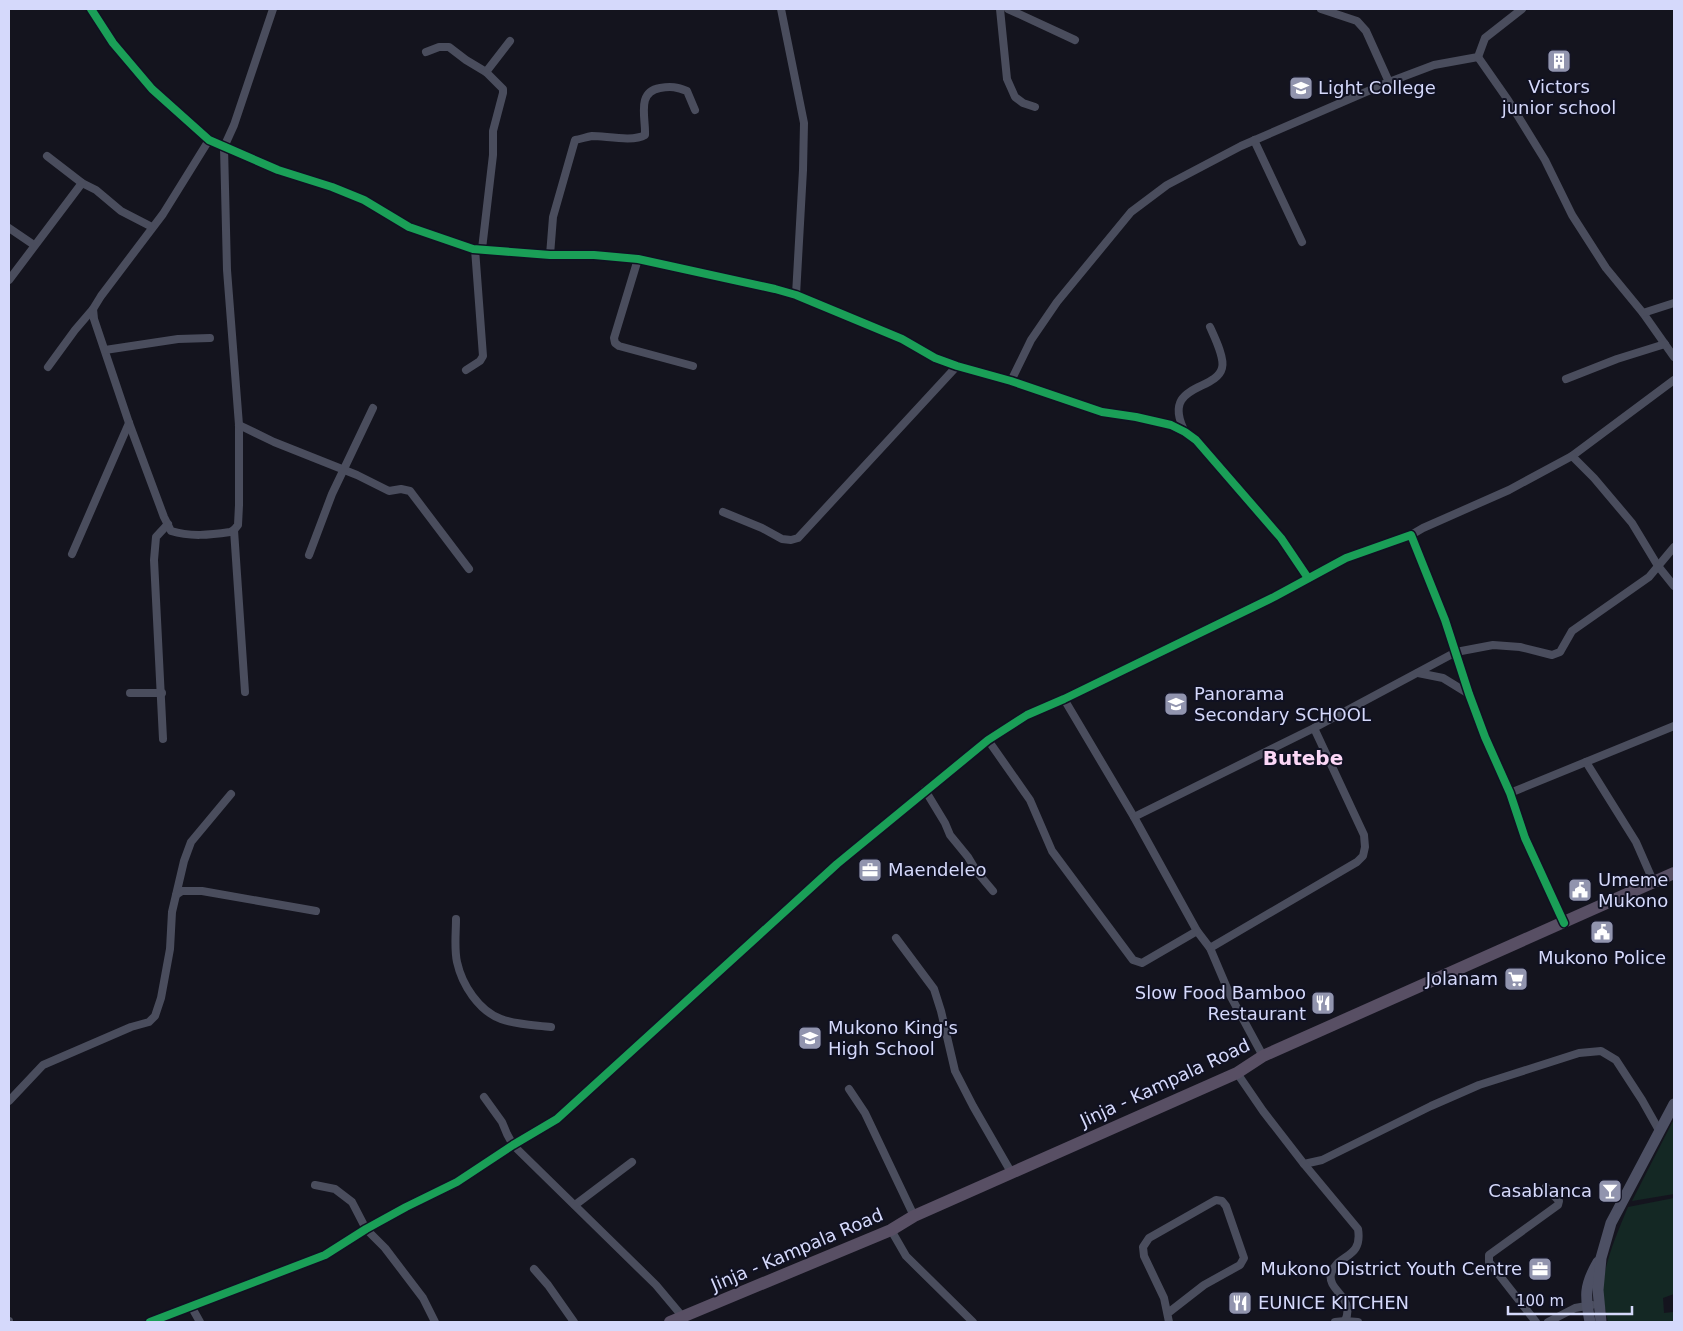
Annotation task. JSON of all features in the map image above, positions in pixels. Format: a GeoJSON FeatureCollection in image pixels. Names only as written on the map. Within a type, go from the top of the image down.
{"type":"FeatureCollection","features":[{"type":"Feature","properties":{"kind":"highway","name":"Jinja - Kampala Road"},"geometry":{"type":"LineString","coordinates":[[670,1322],[891,1230],[914,1216],[1237,1073],[1263,1056],[1674,873]]}},
{"type":"Feature","properties":{"kind":"main road"},"geometry":{"type":"LineString","coordinates":[[1601,1322],[1598,1290],[1601,1258],[1611,1223],[1674,1104]]}},
{"type":"Feature","properties":{"kind":"main road"},"geometry":{"type":"LineString","coordinates":[[1590,1322],[1586,1290],[1592,1272],[1601,1258]]}},
{"type":"Feature","properties":{"kind":"street"},"geometry":{"type":"LineString","coordinates":[[91,9],[113,44],[152,89],[209,140],[278,170],[364,200],[409,227],[479,249],[550,255],[638,258],[796,295],[902,339],[936,358],[957,366],[1011,381],[1102,412],[1162,423],[1185,432],[1196,440],[1248,498],[1280,538],[1308,578]]}},
{"type":"Feature","properties":{"kind":"street"},"geometry":{"type":"LineString","coordinates":[[94,308],[94,319],[129,423],[171,531],[192,535],[234,530],[238,525],[239,505],[239,425],[227,270],[224,147],[234,124],[273,9]]}},
{"type":"Feature","properties":{"kind":"street"},"geometry":{"type":"LineString","coordinates":[[781,9],[804,123],[796,295]]}},
{"type":"Feature","properties":{"kind":"street"},"geometry":{"type":"LineString","coordinates":[[1000,9],[1007,79],[1015,97],[1023,103],[1035,107]]}},
{"type":"Feature","properties":{"kind":"street"},"geometry":{"type":"LineString","coordinates":[[1008,9],[1075,40]]}},
{"type":"Feature","properties":{"kind":"street"},"geometry":{"type":"LineString","coordinates":[[1321,9],[1356,21],[1366,31],[1389,82]]}},
{"type":"Feature","properties":{"kind":"street"},"geometry":{"type":"LineString","coordinates":[[1478,57],[1485,38],[1522,9]]}},
{"type":"Feature","properties":{"kind":"street"},"geometry":{"type":"LineString","coordinates":[[486,72],[510,41]]}},
{"type":"Feature","properties":{"kind":"street"},"geometry":{"type":"LineString","coordinates":[[426,52],[438,47],[449,47],[486,72],[502,89],[503,93],[493,131],[493,155],[479,249],[483,356],[480,361],[466,370]]}},
{"type":"Feature","properties":{"kind":"street"},"geometry":{"type":"LineString","coordinates":[[1011,381],[1031,340],[1057,302],[1132,212],[1167,185],[1254,140],[1389,82],[1434,65],[1478,57]]}},
{"type":"Feature","properties":{"kind":"street"},"geometry":{"type":"LineString","coordinates":[[1478,57],[1541,153],[1572,215],[1606,268],[1643,313],[1674,357]]}},
{"type":"Feature","properties":{"kind":"street"},"geometry":{"type":"LineString","coordinates":[[550,255],[553,218],[576,140],[589,136],[641,137],[645,134],[644,100],[655,89],[674,86],[687,90],[695,110]]}},
{"type":"Feature","properties":{"kind":"street"},"geometry":{"type":"LineString","coordinates":[[48,367],[152,228],[209,140]]}},
{"type":"Feature","properties":{"kind":"street"},"geometry":{"type":"LineString","coordinates":[[1254,140],[1302,242]]}},
{"type":"Feature","properties":{"kind":"street"},"geometry":{"type":"LineString","coordinates":[[47,156],[82,183],[96,190],[121,211],[152,228]]}},
{"type":"Feature","properties":{"kind":"street"},"geometry":{"type":"LineString","coordinates":[[9,280],[82,183]]}},
{"type":"Feature","properties":{"kind":"street"},"geometry":{"type":"LineString","coordinates":[[9,228],[34,245]]}},
{"type":"Feature","properties":{"kind":"street"},"geometry":{"type":"LineString","coordinates":[[638,258],[614,338],[615,343],[618,346],[692,366]]}},
{"type":"Feature","properties":{"kind":"street"},"geometry":{"type":"LineString","coordinates":[[1643,313],[1674,303]]}},
{"type":"Feature","properties":{"kind":"street"},"geometry":{"type":"LineString","coordinates":[[1185,432],[1179,421],[1178,412],[1182,399],[1218,375],[1222,369],[1223,361],[1210,327]]}},
{"type":"Feature","properties":{"kind":"street"},"geometry":{"type":"LineString","coordinates":[[105,350],[178,339],[210,338]]}},
{"type":"Feature","properties":{"kind":"street"},"geometry":{"type":"LineString","coordinates":[[1566,379],[1617,359],[1665,344]]}},
{"type":"Feature","properties":{"kind":"street"},"geometry":{"type":"LineString","coordinates":[[723,512],[762,528],[782,539],[791,540],[798,538],[957,366]]}},
{"type":"Feature","properties":{"kind":"street"},"geometry":{"type":"LineString","coordinates":[[150,1322],[325,1256],[366,1229],[457,1182],[557,1119],[837,864],[988,740],[1027,715],[1064,699],[1274,597],[1346,558],[1411,535],[1422,528],[1509,490],[1572,456],[1674,380]]}},
{"type":"Feature","properties":{"kind":"street"},"geometry":{"type":"LineString","coordinates":[[309,555],[332,494],[373,408]]}},
{"type":"Feature","properties":{"kind":"street"},"geometry":{"type":"LineString","coordinates":[[72,554],[129,423]]}},
{"type":"Feature","properties":{"kind":"street"},"geometry":{"type":"LineString","coordinates":[[239,425],[274,442],[344,469],[389,491],[401,489],[410,491],[469,569]]}},
{"type":"Feature","properties":{"kind":"street"},"geometry":{"type":"LineString","coordinates":[[1572,456],[1594,478],[1632,523],[1658,566],[1674,586]]}},
{"type":"Feature","properties":{"kind":"street"},"geometry":{"type":"LineString","coordinates":[[163,739],[154,560],[156,538],[168,524]]}},
{"type":"Feature","properties":{"kind":"street"},"geometry":{"type":"LineString","coordinates":[[234,530],[245,692]]}},
{"type":"Feature","properties":{"kind":"street"},"geometry":{"type":"LineString","coordinates":[[1411,535],[1435,593],[1456,652],[1468,694],[1510,793],[1525,838],[1564,923]]}},
{"type":"Feature","properties":{"kind":"street"},"geometry":{"type":"LineString","coordinates":[[1134,817],[1314,728],[1456,652],[1493,645],[1520,647],[1552,656],[1560,652],[1572,631],[1649,577],[1674,547]]}},
{"type":"Feature","properties":{"kind":"street"},"geometry":{"type":"LineString","coordinates":[[1418,673],[1443,678],[1468,694]]}},
{"type":"Feature","properties":{"kind":"street"},"geometry":{"type":"LineString","coordinates":[[130,693],[162,693]]}},
{"type":"Feature","properties":{"kind":"street"},"geometry":{"type":"LineString","coordinates":[[1064,699],[1134,817],[1197,931],[1210,948],[1230,996],[1263,1056]]}},
{"type":"Feature","properties":{"kind":"street"},"geometry":{"type":"LineString","coordinates":[[1510,793],[1674,726]]}},
{"type":"Feature","properties":{"kind":"street"},"geometry":{"type":"LineString","coordinates":[[1210,948],[1332,878],[1363,856],[1365,846],[1364,835],[1314,728]]}},
{"type":"Feature","properties":{"kind":"street"},"geometry":{"type":"LineString","coordinates":[[988,740],[1030,800],[1052,851],[1133,960],[1142,963],[1197,931]]}},
{"type":"Feature","properties":{"kind":"street"},"geometry":{"type":"LineString","coordinates":[[1586,762],[1636,842],[1654,883]]}},
{"type":"Feature","properties":{"kind":"street"},"geometry":{"type":"LineString","coordinates":[[925,790],[950,835],[993,891]]}},
{"type":"Feature","properties":{"kind":"street"},"geometry":{"type":"LineString","coordinates":[[9,1101],[43,1065],[131,1027],[149,1022],[156,1016],[170,948],[172,912],[184,861],[191,842],[231,794]]}},
{"type":"Feature","properties":{"kind":"street"},"geometry":{"type":"LineString","coordinates":[[176,895],[182,891],[202,892],[316,911]]}},
{"type":"Feature","properties":{"kind":"street"},"geometry":{"type":"LineString","coordinates":[[456,919],[455,942],[457,964],[466,986],[480,1005],[501,1019],[551,1027]]}},
{"type":"Feature","properties":{"kind":"street"},"geometry":{"type":"LineString","coordinates":[[896,938],[934,989],[955,1071],[972,1106],[1011,1172]]}},
{"type":"Feature","properties":{"kind":"street"},"geometry":{"type":"LineString","coordinates":[[1304,1164],[1322,1160],[1431,1106],[1479,1085],[1579,1053],[1601,1051],[1616,1060],[1660,1132]]}},
{"type":"Feature","properties":{"kind":"street"},"geometry":{"type":"LineString","coordinates":[[1237,1073],[1263,1111],[1304,1164],[1358,1229],[1360,1240],[1357,1247],[1336,1266],[1331,1274],[1331,1281],[1348,1305],[1345,1321]]}},
{"type":"Feature","properties":{"kind":"street"},"geometry":{"type":"LineString","coordinates":[[849,1090],[865,1113],[914,1216]]}},
{"type":"Feature","properties":{"kind":"street"},"geometry":{"type":"LineString","coordinates":[[484,1096],[502,1122],[513,1145],[656,1284],[682,1316]]}},
{"type":"Feature","properties":{"kind":"street"},"geometry":{"type":"LineString","coordinates":[[576,1205],[632,1162]]}},
{"type":"Feature","properties":{"kind":"street"},"geometry":{"type":"LineString","coordinates":[[315,1185],[335,1190],[352,1202],[366,1229],[385,1248],[423,1298],[435,1322]]}},
{"type":"Feature","properties":{"kind":"street"},"geometry":{"type":"LineString","coordinates":[[1536,1322],[1488,1262],[1489,1255],[1558,1205],[1559,1201],[1546,1187]]}},
{"type":"Feature","properties":{"kind":"street"},"geometry":{"type":"LineString","coordinates":[[1168,1313],[1204,1285],[1240,1265],[1244,1258],[1226,1206],[1222,1201],[1216,1200],[1149,1238],[1143,1247],[1144,1256],[1164,1298],[1169,1322]]}},
{"type":"Feature","properties":{"kind":"street"},"geometry":{"type":"LineString","coordinates":[[891,1230],[906,1256],[973,1322]]}},
{"type":"Feature","properties":{"kind":"street"},"geometry":{"type":"LineString","coordinates":[[534,1270],[548,1285],[574,1322]]}},
{"type":"Feature","properties":{"kind":"street"},"geometry":{"type":"LineString","coordinates":[[1548,1322],[1575,1308],[1600,1304]]}},
{"type":"Feature","properties":{"kind":"street"},"geometry":{"type":"LineString","coordinates":[[191,1306],[200,1322]]}},
{"type":"Feature","properties":{"kind":"street"},"geometry":{"type":"LineString","coordinates":[[1335,1322],[1358,1322]]}},
{"type":"Feature","properties":{"kind":"green space"},"geometry":{"type":"Polygon","coordinates":[[[1674,1119],[1674,1194],[1632,1201],[1674,1119]]]}},
{"type":"Feature","properties":{"kind":"green space"},"geometry":{"type":"Polygon","coordinates":[[[1674,1198],[1674,1294],[1663,1298],[1664,1313],[1674,1312],[1674,1322],[1608,1322],[1603,1295],[1607,1262],[1628,1207],[1674,1198]]]}},
{"type":"Feature","properties":{"kind":"cycle path"},"geometry":{"type":"LineString","coordinates":[[91,9],[113,43],[152,89],[209,140],[278,170],[332,187],[364,200],[409,227],[473,249],[638,259],[775,289],[796,295],[902,339],[935,358],[957,366],[1011,381],[1102,412],[1171,425],[1196,440],[1281,538],[1308,578]]}},
{"type":"Feature","properties":{"kind":"cycle path"},"geometry":{"type":"LineString","coordinates":[[150,1322],[325,1255],[366,1229],[457,1182],[557,1119],[837,864],[988,740],[1027,715],[1064,699],[1274,597],[1346,558],[1411,535],[1445,620],[1485,737],[1510,793],[1525,838],[1564,923]]}},
{"type":"Feature","properties":{"kind":"place","name":"Victors junior school"},"geometry":{"type":"Point","coordinates":[1559,61]}},
{"type":"Feature","properties":{"kind":"place","name":"Light College"},"geometry":{"type":"Point","coordinates":[1301,88]}},
{"type":"Feature","properties":{"kind":"place","name":"Panorama Secondary SCHOOL"},"geometry":{"type":"Point","coordinates":[1176,704]}},
{"type":"Feature","properties":{"kind":"place","name":"Maendeleo"},"geometry":{"type":"Point","coordinates":[870,870]}},
{"type":"Feature","properties":{"kind":"place","name":"Umeme Mukono"},"geometry":{"type":"Point","coordinates":[1580,890]}},
{"type":"Feature","properties":{"kind":"place","name":"Mukono Police"},"geometry":{"type":"Point","coordinates":[1602,932]}},
{"type":"Feature","properties":{"kind":"place","name":"Jolanam"},"geometry":{"type":"Point","coordinates":[1516,979]}},
{"type":"Feature","properties":{"kind":"place","name":"Slow Food Bamboo Restaurant"},"geometry":{"type":"Point","coordinates":[1323,1003]}},
{"type":"Feature","properties":{"kind":"place","name":"Mukono King's High School"},"geometry":{"type":"Point","coordinates":[810,1038]}},
{"type":"Feature","properties":{"kind":"place","name":"Casablanca"},"geometry":{"type":"Point","coordinates":[1610,1191]}},
{"type":"Feature","properties":{"kind":"place","name":"Mukono District Youth Centre"},"geometry":{"type":"Point","coordinates":[1540,1269]}},
{"type":"Feature","properties":{"kind":"place","name":"EUNICE KITCHEN"},"geometry":{"type":"Point","coordinates":[1240,1303]}},
{"type":"Feature","properties":{"kind":"district","name":"Butebe"},"geometry":{"type":"Point","coordinates":[1303,758]}}]}
